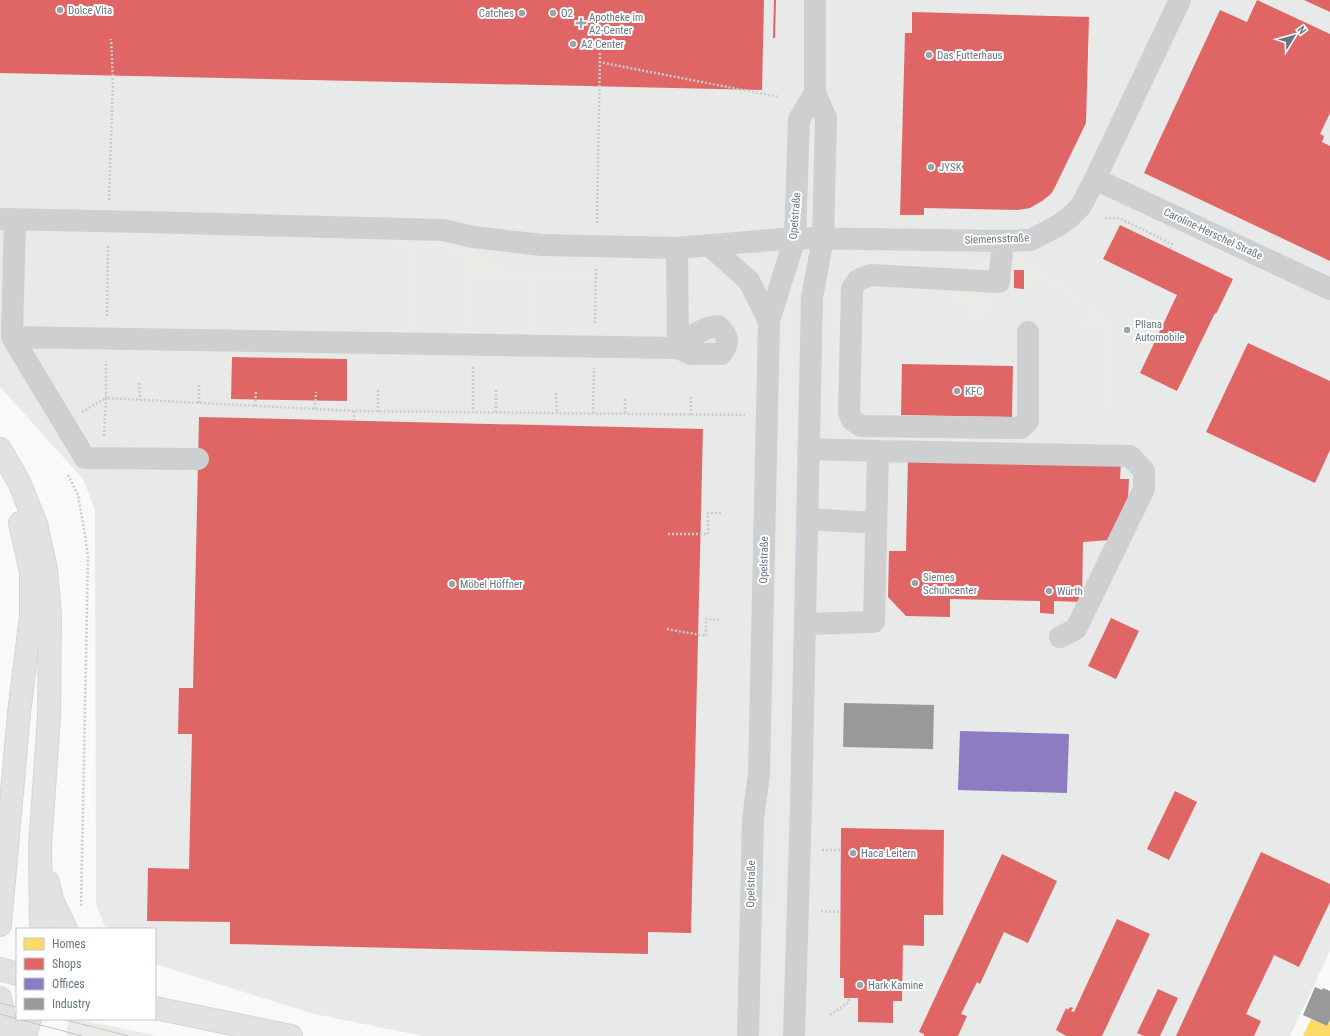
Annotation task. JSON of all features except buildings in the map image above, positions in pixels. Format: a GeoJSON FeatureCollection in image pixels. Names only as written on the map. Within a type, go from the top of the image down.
{"type":"FeatureCollection","features":[{"type":"Feature","properties":{"kind":"main road"},"geometry":{"type":"LineString","coordinates":[[0,449],[19,482],[36,524],[46,569],[50,615],[49,717],[40,847],[41,928]]}},
{"type":"Feature","properties":{"kind":"main road"},"geometry":{"type":"LineString","coordinates":[[0,478],[6,488],[22,529],[31,572],[31,616],[19,714],[0,925]]}},
{"type":"Feature","properties":{"kind":"main road"},"geometry":{"type":"LineString","coordinates":[[40,847],[52,900],[66,928]]}},
{"type":"Feature","properties":{"kind":"main road"},"geometry":{"type":"LineString","coordinates":[[0,969],[16,974]]}},
{"type":"Feature","properties":{"kind":"main road"},"geometry":{"type":"LineString","coordinates":[[0,998],[3,1015],[11,1036]]}},
{"type":"Feature","properties":{"kind":"main road"},"geometry":{"type":"LineString","coordinates":[[156,1008],[291,1036]]}},
{"type":"Feature","properties":{"kind":"main road"},"geometry":{"type":"LineString","coordinates":[[25,1036],[30,1020]]}},
{"type":"Feature","properties":{"kind":"street"},"geometry":{"type":"LineString","coordinates":[[794,1036],[801,806],[812,297],[823,238],[826,118],[816,93],[816,0]]}},
{"type":"Feature","properties":{"kind":"street","name":"Siemensstraße"},"geometry":{"type":"LineString","coordinates":[[8,219],[443,230],[473,237],[542,245],[677,248],[795,238],[1003,241],[1031,240],[1059,225],[1081,206],[1180,0]]}},
{"type":"Feature","properties":{"kind":"street","name":"Opelstraße"},"geometry":{"type":"LineString","coordinates":[[748,1036],[753,819],[759,774],[769,321],[795,238],[799,119],[816,93]]}},
{"type":"Feature","properties":{"kind":"street","name":"Caroline-Herschel Straße"},"geometry":{"type":"LineString","coordinates":[[1095,179],[1330,289]]}},
{"type":"Feature","properties":{"kind":"street"},"geometry":{"type":"LineString","coordinates":[[8,219],[12,337],[86,458],[198,459]]}},
{"type":"Feature","properties":{"kind":"street"},"geometry":{"type":"LineString","coordinates":[[1003,241],[999,282],[871,275],[858,280],[852,288],[849,412],[852,420],[861,426],[1021,428],[1028,422],[1028,332]]}},
{"type":"Feature","properties":{"kind":"street"},"geometry":{"type":"LineString","coordinates":[[709,245],[749,281],[769,321]]}},
{"type":"Feature","properties":{"kind":"street"},"geometry":{"type":"LineString","coordinates":[[12,337],[678,348],[677,248]]}},
{"type":"Feature","properties":{"kind":"street"},"geometry":{"type":"LineString","coordinates":[[808,449],[1130,456],[1144,471],[1144,489],[1076,629],[1060,637]]}},
{"type":"Feature","properties":{"kind":"street"},"geometry":{"type":"LineString","coordinates":[[805,624],[874,622],[878,451]]}},
{"type":"Feature","properties":{"kind":"street"},"geometry":{"type":"LineString","coordinates":[[807,519],[876,523]]}},
{"type":"Feature","properties":{"kind":"path"},"geometry":{"type":"LineString","coordinates":[[103,458],[106,398],[113,81],[111,39]]}},
{"type":"Feature","properties":{"kind":"path"},"geometry":{"type":"LineString","coordinates":[[599,62],[779,97]]}},
{"type":"Feature","properties":{"kind":"path"},"geometry":{"type":"LineString","coordinates":[[1105,218],[1119,218],[1172,244],[1170,249]]}},
{"type":"Feature","properties":{"kind":"path"},"geometry":{"type":"LineString","coordinates":[[473,344],[473,412]]}},
{"type":"Feature","properties":{"kind":"path"},"geometry":{"type":"LineString","coordinates":[[139,382],[140,400]]}},
{"type":"Feature","properties":{"kind":"path"},"geometry":{"type":"LineString","coordinates":[[199,385],[199,403]]}},
{"type":"Feature","properties":{"kind":"path"},"geometry":{"type":"LineString","coordinates":[[255,406],[256,390]]}},
{"type":"Feature","properties":{"kind":"path"},"geometry":{"type":"LineString","coordinates":[[378,390],[378,412]]}},
{"type":"Feature","properties":{"kind":"path"},"geometry":{"type":"LineString","coordinates":[[496,390],[496,412]]}},
{"type":"Feature","properties":{"kind":"path"},"geometry":{"type":"LineString","coordinates":[[315,409],[316,392]]}},
{"type":"Feature","properties":{"kind":"path"},"geometry":{"type":"LineString","coordinates":[[556,393],[557,412]]}},
{"type":"Feature","properties":{"kind":"path"},"geometry":{"type":"LineString","coordinates":[[691,395],[691,415]]}},
{"type":"Feature","properties":{"kind":"path"},"geometry":{"type":"LineString","coordinates":[[625,397],[625,413]]}},
{"type":"Feature","properties":{"kind":"path"},"geometry":{"type":"LineString","coordinates":[[64,422],[106,398],[378,412],[557,412],[740,415]]}},
{"type":"Feature","properties":{"kind":"path"},"geometry":{"type":"LineString","coordinates":[[354,411],[354,421]]}},
{"type":"Feature","properties":{"kind":"path"},"geometry":{"type":"LineString","coordinates":[[668,534],[708,534],[708,513],[722,513]]}},
{"type":"Feature","properties":{"kind":"path"},"geometry":{"type":"LineString","coordinates":[[667,629],[706,636],[706,619],[719,620]]}},
{"type":"Feature","properties":{"kind":"path"},"geometry":{"type":"LineString","coordinates":[[819,850],[841,850]]}},
{"type":"Feature","properties":{"kind":"path"},"geometry":{"type":"LineString","coordinates":[[818,911],[840,912]]}},
{"type":"Feature","properties":{"kind":"path"},"geometry":{"type":"LineString","coordinates":[[830,1015],[849,1002],[849,998]]}},
{"type":"Feature","properties":{"kind":"shaded area"},"geometry":{"type":"Polygon","coordinates":[[[0,0],[1330,0],[1330,951],[1290,1036],[423,1036],[314,1014],[156,964],[156,928],[106,928],[96,904],[95,510],[83,479],[0,387],[0,0]]]}},
{"type":"Feature","properties":{"kind":"shaded area"},"geometry":{"type":"Polygon","coordinates":[[[815,106],[819,187],[810,187],[811,108],[815,106]]]}},
{"type":"Feature","properties":{"kind":"shaded area"},"geometry":{"type":"Polygon","coordinates":[[[392,241],[441,242],[458,245],[493,265],[509,270],[590,274],[589,337],[570,336],[570,332],[587,332],[588,280],[533,278],[532,330],[548,331],[548,335],[510,334],[510,331],[526,331],[528,278],[473,277],[472,330],[488,331],[488,334],[451,333],[451,330],[466,330],[468,259],[452,258],[452,247],[413,246],[411,327],[429,328],[429,333],[391,332],[391,327],[407,327],[409,246],[392,245],[392,241]]]}},
{"type":"Feature","properties":{"kind":"shaded area"},"geometry":{"type":"Polygon","coordinates":[[[763,256],[758,276],[736,257],[763,256]]]}},
{"type":"Feature","properties":{"kind":"shaded area"},"geometry":{"type":"Polygon","coordinates":[[[879,256],[893,258],[898,263],[986,266],[973,271],[959,268],[863,265],[850,274],[842,415],[952,431],[964,439],[1103,443],[1104,329],[1084,329],[1084,324],[1093,312],[1037,274],[1020,298],[1016,299],[1013,297],[1011,295],[1011,258],[1023,259],[1109,318],[1106,446],[832,440],[837,289],[843,275],[852,265],[871,257],[879,256]],[[1014,270],[1014,288],[1024,289],[1024,270],[1014,270]]]}},
{"type":"Feature","properties":{"kind":"shaded area"},"geometry":{"type":"Polygon","coordinates":[[[790,284],[794,284],[795,286],[778,1036],[770,1036],[787,294],[790,284]]]}},
{"type":"Feature","properties":{"kind":"shaded area"},"geometry":{"type":"Polygon","coordinates":[[[952,287],[988,289],[988,307],[985,316],[976,321],[969,321],[969,305],[952,304],[952,287]]]}},
{"type":"Feature","properties":{"kind":"shaded area"},"geometry":{"type":"Polygon","coordinates":[[[69,1020],[81,1020],[158,1036],[66,1036],[69,1020]]]}},
{"type":"Feature","properties":{"kind":"tram line"},"geometry":{"type":"LineString","coordinates":[[0,1003],[16,1007]]}},
{"type":"Feature","properties":{"kind":"tram line"},"geometry":{"type":"LineString","coordinates":[[0,1014],[16,1019]]}},
{"type":"Feature","properties":{"kind":"tram line"},"geometry":{"type":"LineString","coordinates":[[22,1020],[82,1036]]}},
{"type":"Feature","properties":{"kind":"tram line"},"geometry":{"type":"LineString","coordinates":[[66,1020],[128,1036]]}},
{"type":"Feature","properties":{"kind":"place","name":"Dolce Vita"},"geometry":{"type":"Point","coordinates":[60,10]}},
{"type":"Feature","properties":{"kind":"place","name":"Catches"},"geometry":{"type":"Point","coordinates":[522,13]}},
{"type":"Feature","properties":{"kind":"place","name":"O2"},"geometry":{"type":"Point","coordinates":[553,13]}},
{"type":"Feature","properties":{"kind":"place","name":"Apotheke im A2-Center"},"geometry":{"type":"Point","coordinates":[581,23]}},
{"type":"Feature","properties":{"kind":"place","name":"A2 Center"},"geometry":{"type":"Point","coordinates":[573,44]}},
{"type":"Feature","properties":{"kind":"place","name":"Das Futterhaus"},"geometry":{"type":"Point","coordinates":[929,55]}},
{"type":"Feature","properties":{"kind":"place","name":"JYSK"},"geometry":{"type":"Point","coordinates":[931,167]}},
{"type":"Feature","properties":{"kind":"place","name":"Pllana Automobile"},"geometry":{"type":"Point","coordinates":[1127,330]}},
{"type":"Feature","properties":{"kind":"place","name":"KFC"},"geometry":{"type":"Point","coordinates":[957,391]}},
{"type":"Feature","properties":{"kind":"place","name":"Siemes Schuhcenter"},"geometry":{"type":"Point","coordinates":[915,583]}},
{"type":"Feature","properties":{"kind":"place","name":"Möbel Höffner"},"geometry":{"type":"Point","coordinates":[452,584]}},
{"type":"Feature","properties":{"kind":"place","name":"Würth"},"geometry":{"type":"Point","coordinates":[1049,591]}},
{"type":"Feature","properties":{"kind":"place","name":"Haca Leitern"},"geometry":{"type":"Point","coordinates":[853,853]}},
{"type":"Feature","properties":{"kind":"place","name":"Hark Kamine"},"geometry":{"type":"Point","coordinates":[860,985]}}]}
